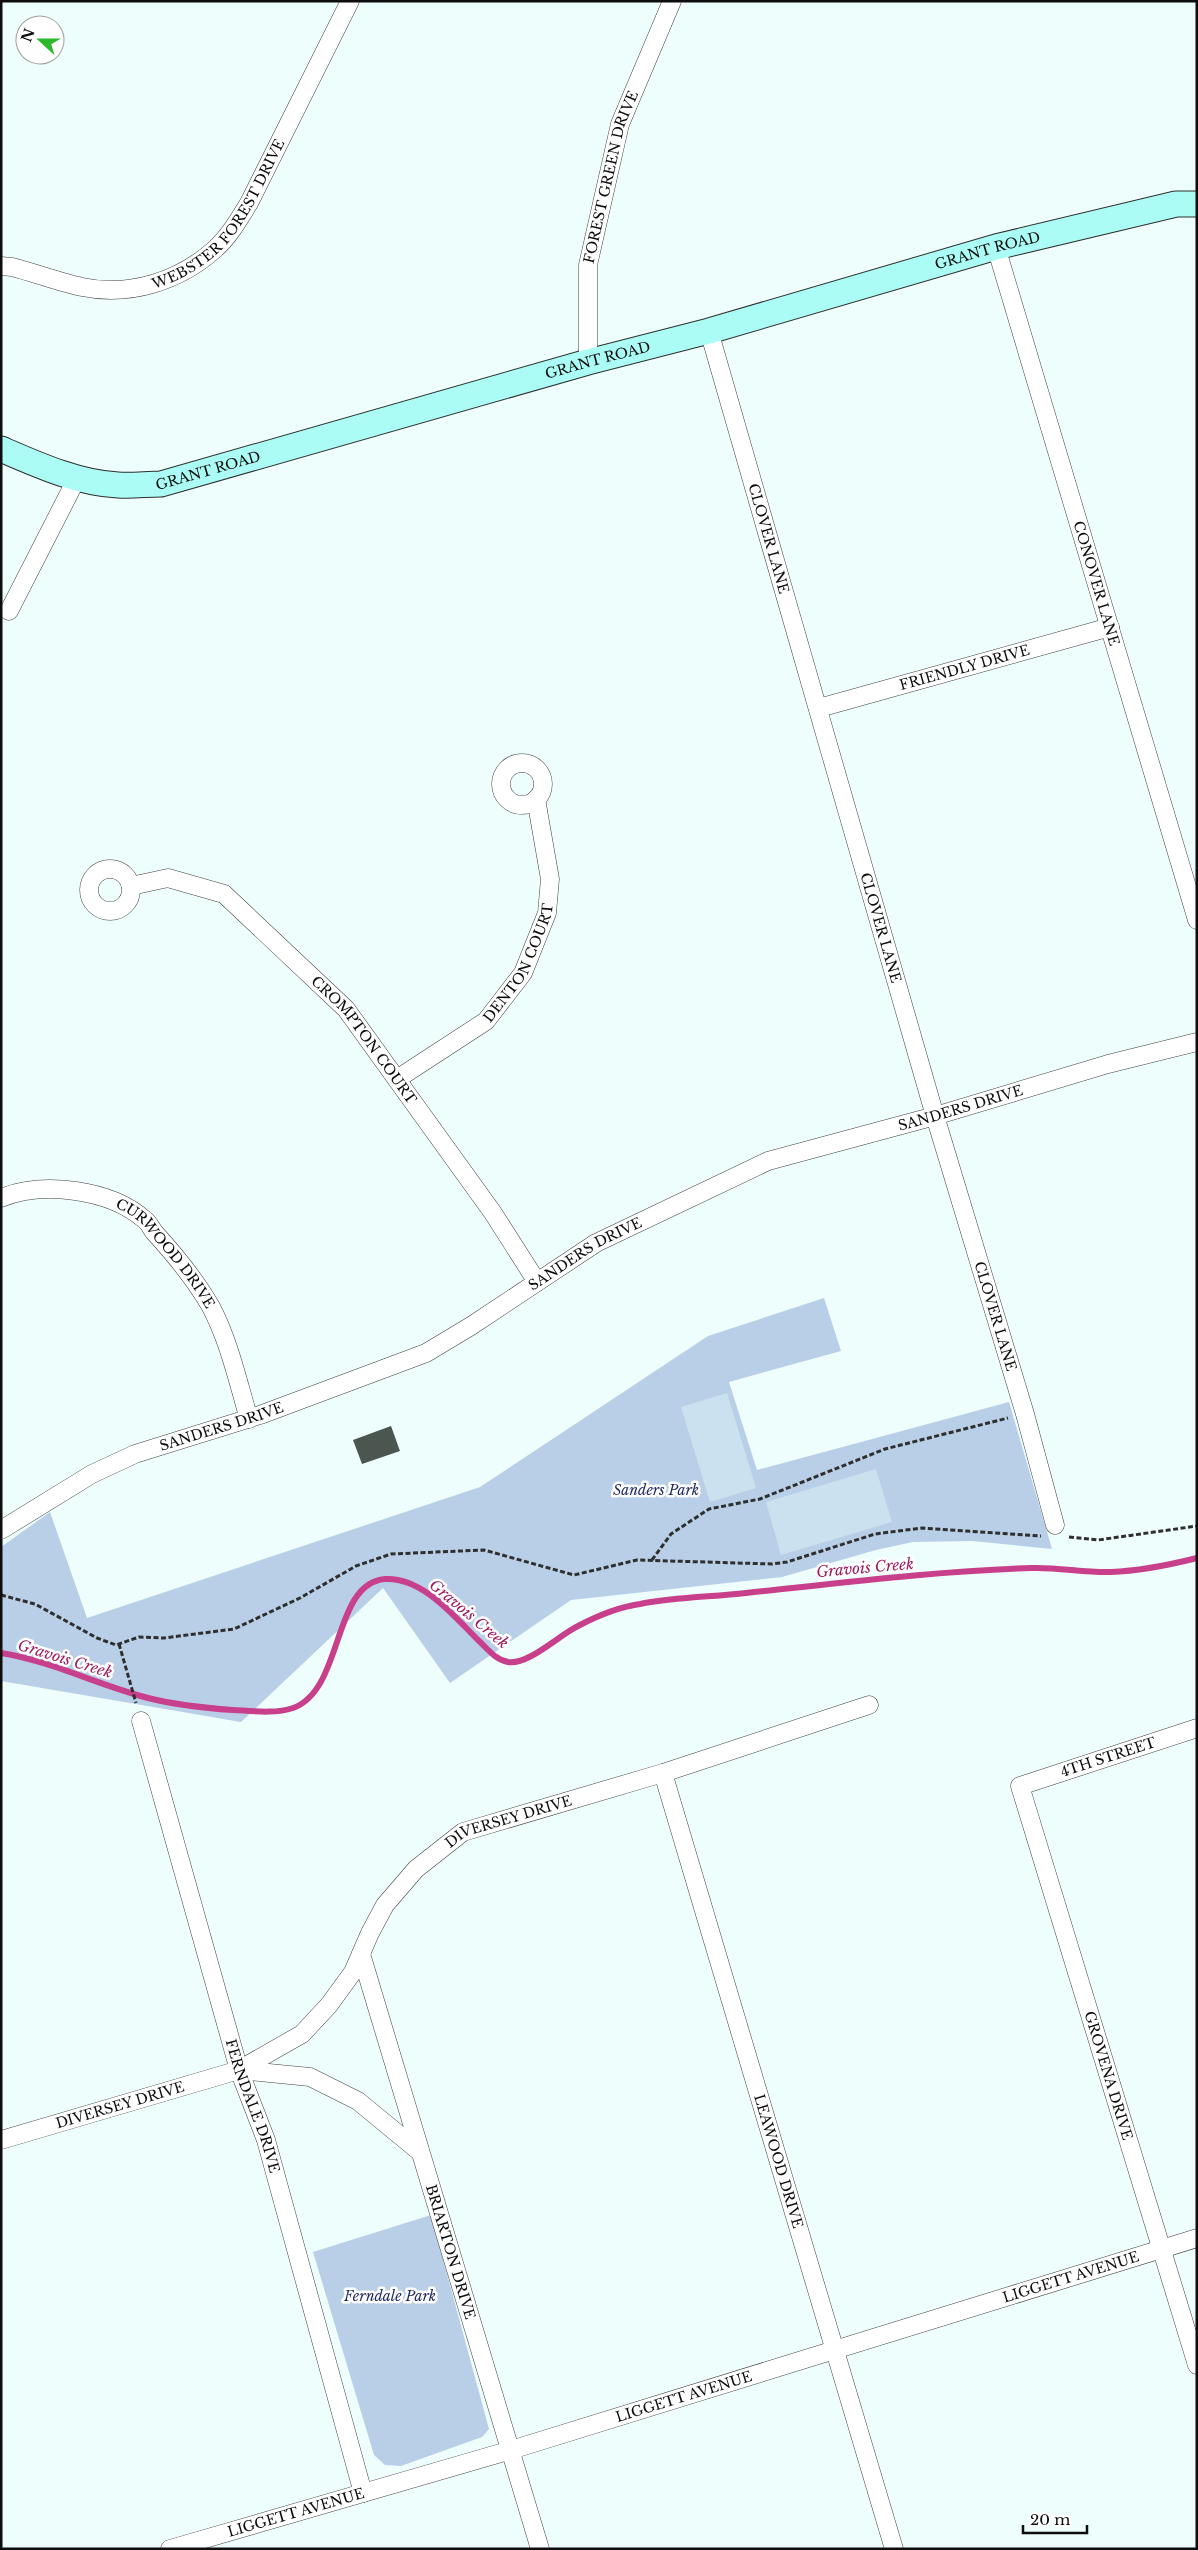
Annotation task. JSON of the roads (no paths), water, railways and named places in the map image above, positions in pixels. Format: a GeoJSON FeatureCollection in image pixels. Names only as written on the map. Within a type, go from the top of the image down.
{"type":"FeatureCollection","features":[{"type":"Feature","properties":{"kind":"street","name":"WEBSTER FOREST DRIVE"},"geometry":{"type":"LineString","coordinates":[[1,266],[83,287],[114,290],[140,288],[165,280],[192,267],[216,249],[231,231],[249,203],[350,1]]}},
{"type":"Feature","properties":{"kind":"street","name":"FOREST GREEN DRIVE"},"geometry":{"type":"LineString","coordinates":[[588,362],[588,265],[620,124],[672,1]]}},
{"type":"Feature","properties":{"kind":"street","name":"GRANT ROAD"},"geometry":{"type":"LineString","coordinates":[[1,450],[40,466],[77,478],[117,485],[160,484],[588,362],[709,331],[996,247],[1176,204],[1197,204]]}},
{"type":"Feature","properties":{"kind":"street","name":"CONOVER LANE"},"geometry":{"type":"LineString","coordinates":[[996,247],[1197,920]]}},
{"type":"Feature","properties":{"kind":"street","name":"CLOVER LANE"},"geometry":{"type":"LineString","coordinates":[[709,331],[935,1116],[1026,1414],[1056,1533]]}},
{"type":"Feature","properties":{"kind":"street"},"geometry":{"type":"LineString","coordinates":[[9,611],[77,478]]}},
{"type":"Feature","properties":{"kind":"street","name":"FRIENDLY DRIVE"},"geometry":{"type":"LineString","coordinates":[[819,708],[1110,627]]}},
{"type":"Feature","properties":{"kind":"street","name":"DENTON COURT"},"geometry":{"type":"LineString","coordinates":[[397,1079],[486,1021],[523,973],[547,913],[550,879],[536,799]]}},
{"type":"Feature","properties":{"kind":"street","name":"CROMPTON COURT"},"geometry":{"type":"LineString","coordinates":[[131,886],[168,878],[224,894],[346,1009],[493,1213],[537,1282]]}},
{"type":"Feature","properties":{"kind":"street","name":"SANDERS DRIVE"},"geometry":{"type":"LineString","coordinates":[[1,1530],[92,1474],[135,1454],[249,1418],[426,1353],[596,1243],[768,1160],[935,1116],[1108,1064],[1197,1042]]}},
{"type":"Feature","properties":{"kind":"street","name":"CURWOOD DRIVE"},"geometry":{"type":"LineString","coordinates":[[1,1198],[17,1192],[41,1188],[60,1188],[107,1199],[145,1220],[179,1259],[212,1309],[226,1343],[249,1418]]}},
{"type":"Feature","properties":{"kind":"street","name":"DIVERSEY DRIVE"},"geometry":{"type":"LineString","coordinates":[[1,2140],[239,2070],[281,2048],[302,2034],[315,2022],[353,1972],[386,1905],[410,1876],[440,1848],[463,1832],[663,1774],[869,1705]]}},
{"type":"Feature","properties":{"kind":"street","name":"FERNDALE DRIVE"},"geometry":{"type":"LineString","coordinates":[[139,1713],[239,2070],[266,2140],[363,2493]]}},
{"type":"Feature","properties":{"kind":"street","name":"4TH STREET"},"geometry":{"type":"LineString","coordinates":[[1020,1786],[1197,1728]]}},
{"type":"Feature","properties":{"kind":"street","name":"LEAWOOD DRIVE"},"geometry":{"type":"LineString","coordinates":[[663,1774],[894,2549]]}},
{"type":"Feature","properties":{"kind":"street","name":"GROVENA DRIVE"},"geometry":{"type":"LineString","coordinates":[[1020,1786],[1197,2365]]}},
{"type":"Feature","properties":{"kind":"street","name":"BRIARTON DRIVE"},"geometry":{"type":"LineString","coordinates":[[361,1954],[540,2549]]}},
{"type":"Feature","properties":{"kind":"street","name":"DIVERSEY DRIVE"},"geometry":{"type":"LineString","coordinates":[[239,2070],[310,2077],[358,2101],[420,2152]]}},
{"type":"Feature","properties":{"kind":"street","name":"LIGGETT AVENUE"},"geometry":{"type":"LineString","coordinates":[[170,2549],[511,2450],[834,2352],[1197,2238]]}},
{"type":"Feature","properties":{"kind":"waterway","name":"Gravois Creek"},"geometry":{"type":"LineString","coordinates":[[1,1653],[56,1667],[129,1693],[159,1700],[211,1708],[271,1712],[293,1708],[309,1697],[321,1681],[331,1660],[346,1617],[355,1598],[368,1585],[385,1579],[399,1580],[412,1584],[424,1591],[447,1609],[491,1653],[503,1661],[516,1662],[534,1654],[570,1630],[600,1615],[624,1607],[653,1602],[960,1572],[1042,1568],[1111,1572],[1154,1567],[1197,1558]]}},
{"type":"Feature","properties":{"kind":"park label","name":"Sanders Park"},"geometry":{"type":"Point","coordinates":[656,1490]}},
{"type":"Feature","properties":{"kind":"park label","name":"Ferndale Park"},"geometry":{"type":"Point","coordinates":[390,2296]}}]}
